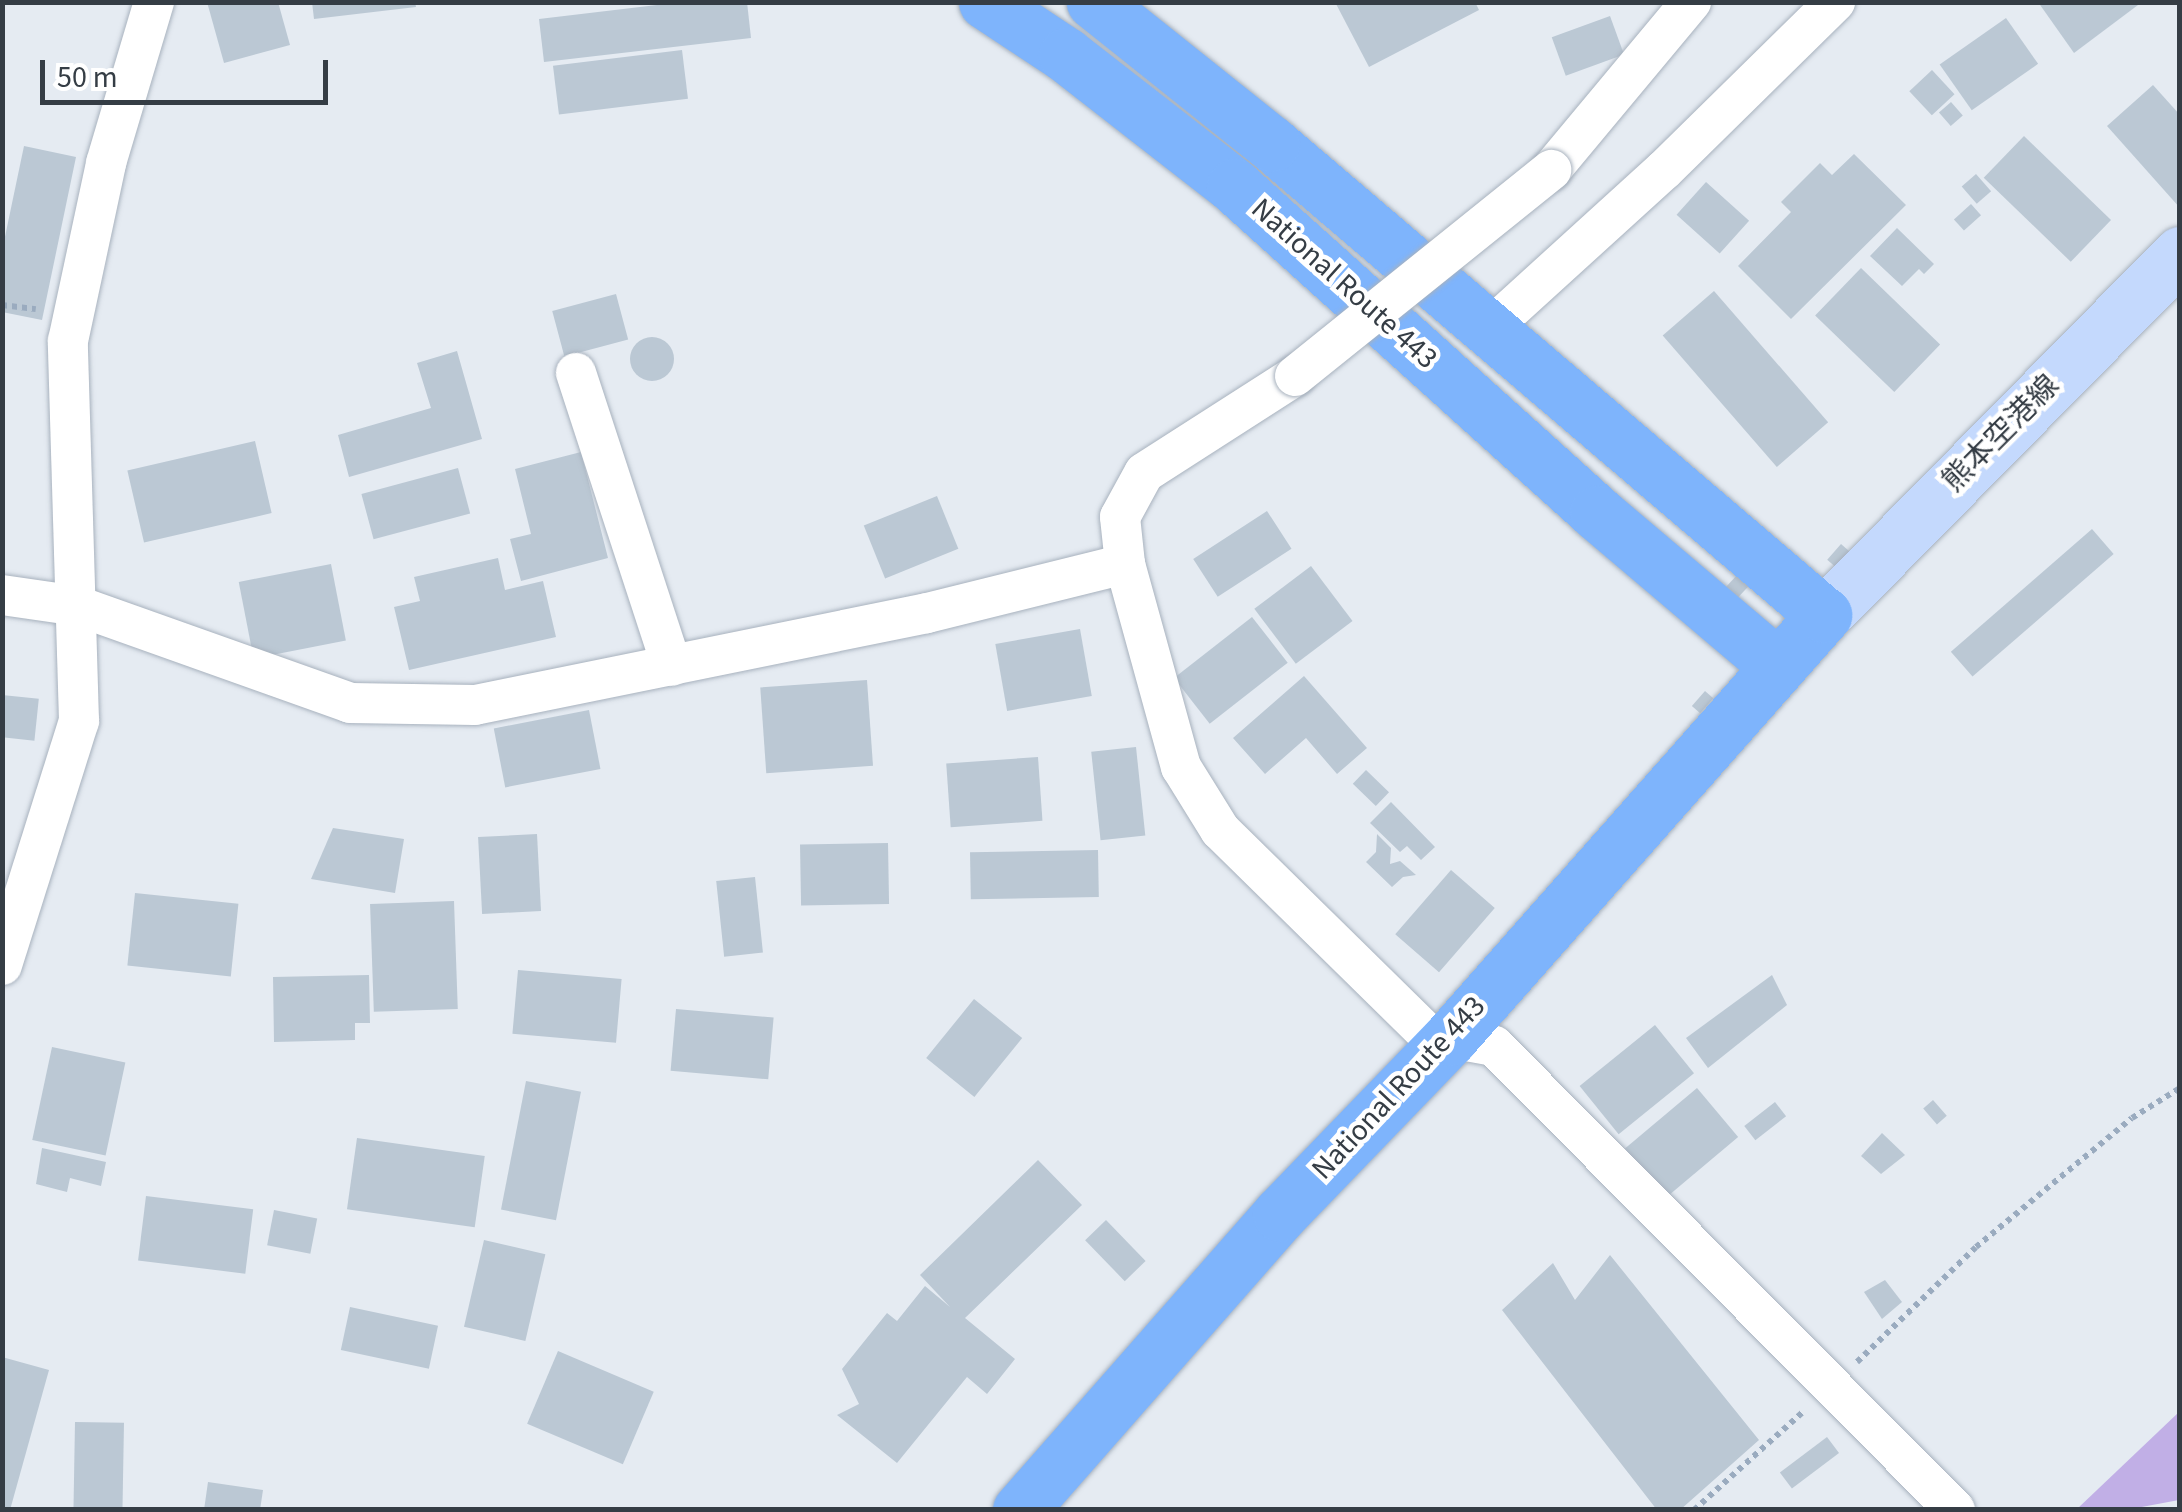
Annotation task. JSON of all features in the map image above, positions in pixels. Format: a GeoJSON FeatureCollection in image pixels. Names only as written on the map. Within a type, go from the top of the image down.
{"type":"FeatureCollection","features":[{"type":"Feature","properties":{"kind":"highway","name":"National Route 443"},"geometry":{"type":"LineString","coordinates":[[986,2],[1066,55],[1234,186],[1597,513],[1776,665]]}},
{"type":"Feature","properties":{"kind":"highway","name":"National Route 443"},"geometry":{"type":"LineString","coordinates":[[1020,1510],[1280,1214],[1446,1042],[1824,615],[1272,144],[1094,2]]}},
{"type":"Feature","properties":{"kind":"main road","name":"熊本空港線"},"geometry":{"type":"LineString","coordinates":[[1824,615],[2180,254]]}},
{"type":"Feature","properties":{"kind":"street"},"geometry":{"type":"LineString","coordinates":[[2,965],[80,721],[68,341],[106,163],[154,2]]}},
{"type":"Feature","properties":{"kind":"street"},"geometry":{"type":"LineString","coordinates":[[1691,2],[1552,170],[1295,376],[1144,473],[1120,518],[1124,564],[1181,767],[1220,830],[1446,1042],[1494,1046],[1955,1510]]}},
{"type":"Feature","properties":{"kind":"street"},"geometry":{"type":"LineString","coordinates":[[1490,329],[1664,170],[1835,2]]}},
{"type":"Feature","properties":{"kind":"street"},"geometry":{"type":"LineString","coordinates":[[576,373],[672,666]]}},
{"type":"Feature","properties":{"kind":"street"},"geometry":{"type":"LineString","coordinates":[[2,595],[78,606],[350,702],[475,705],[927,612],[1124,564]]}},
{"type":"Feature","properties":{"kind":"path"},"geometry":{"type":"LineString","coordinates":[[1694,1510],[1834,1385],[1976,1247],[2132,1118],[2180,1088]]}},
{"type":"Feature","properties":{"kind":"shaded area"},"geometry":{"type":"Polygon","coordinates":[[[2179,1412],[2179,1500],[2131,1509],[2077,1509],[2179,1412]]]}},
{"type":"Feature","properties":{"kind":"building"},"geometry":{"type":"Polygon","coordinates":[[[207,2],[278,2],[290,45],[224,63],[207,2]]]}},
{"type":"Feature","properties":{"kind":"building"},"geometry":{"type":"Polygon","coordinates":[[[312,2],[415,2],[416,7],[314,19],[312,2]]]}},
{"type":"Feature","properties":{"kind":"building"},"geometry":{"type":"Polygon","coordinates":[[[682,2],[747,2],[751,38],[544,62],[539,19],[682,2]]]}},
{"type":"Feature","properties":{"kind":"building"},"geometry":{"type":"Polygon","coordinates":[[[1335,2],[1475,2],[1479,10],[1369,67],[1335,2]]]}},
{"type":"Feature","properties":{"kind":"building"},"geometry":{"type":"Polygon","coordinates":[[[2038,2],[2142,2],[2074,53],[2038,2]]]}},
{"type":"Feature","properties":{"kind":"building"},"geometry":{"type":"Polygon","coordinates":[[[1610,16],[1624,55],[1566,76],[1552,37],[1610,16]]]}},
{"type":"Feature","properties":{"kind":"building"},"geometry":{"type":"Polygon","coordinates":[[[2006,18],[2038,64],[1972,110],[1940,64],[2006,18]]]}},
{"type":"Feature","properties":{"kind":"building"},"geometry":{"type":"Polygon","coordinates":[[[682,50],[688,99],[559,114],[553,66],[682,50]]]}},
{"type":"Feature","properties":{"kind":"building"},"geometry":{"type":"Polygon","coordinates":[[[1932,70],[1955,94],[1932,115],[1909,91],[1932,70]]]}},
{"type":"Feature","properties":{"kind":"building"},"geometry":{"type":"Polygon","coordinates":[[[2153,85],[2180,115],[2180,208],[2107,126],[2153,85]]]}},
{"type":"Feature","properties":{"kind":"building"},"geometry":{"type":"Polygon","coordinates":[[[1951,102],[1963,116],[1951,126],[1939,112],[1951,102]]]}},
{"type":"Feature","properties":{"kind":"building"},"geometry":{"type":"Polygon","coordinates":[[[2024,136],[2111,220],[2071,262],[1984,178],[2024,136]]]}},
{"type":"Feature","properties":{"kind":"building"},"geometry":{"type":"Polygon","coordinates":[[[24,146],[76,157],[42,320],[2,312],[2,251],[24,146]]]}},
{"type":"Feature","properties":{"kind":"building"},"geometry":{"type":"Polygon","coordinates":[[[1854,154],[1906,205],[1791,319],[1738,266],[1791,212],[1781,202],[1820,163],[1832,175],[1854,154]]]}},
{"type":"Feature","properties":{"kind":"building"},"geometry":{"type":"Polygon","coordinates":[[[1976,174],[1991,191],[1977,204],[1962,186],[1976,174]]]}},
{"type":"Feature","properties":{"kind":"building"},"geometry":{"type":"Polygon","coordinates":[[[1706,182],[1749,221],[1720,254],[1677,215],[1706,182]]]}},
{"type":"Feature","properties":{"kind":"building"},"geometry":{"type":"Polygon","coordinates":[[[1971,204],[1981,215],[1964,231],[1954,219],[1971,204]]]}},
{"type":"Feature","properties":{"kind":"building"},"geometry":{"type":"Polygon","coordinates":[[[1897,228],[1934,264],[1924,274],[1919,269],[1902,286],[1870,256],[1897,228]]]}},
{"type":"Feature","properties":{"kind":"building"},"geometry":{"type":"Polygon","coordinates":[[[1861,268],[1940,344],[1894,392],[1815,315],[1861,268]]]}},
{"type":"Feature","properties":{"kind":"building"},"geometry":{"type":"Polygon","coordinates":[[[1714,291],[1828,422],[1777,467],[1663,336],[1714,291]]]}},
{"type":"Feature","properties":{"kind":"building"},"geometry":{"type":"Polygon","coordinates":[[[616,294],[628,339],[564,356],[552,311],[616,294]]]}},
{"type":"Feature","properties":{"kind":"building"},"geometry":{"type":"Polygon","coordinates":[[[652,337],[668,343],[674,359],[668,375],[652,381],[636,375],[630,359],[636,343],[652,337]]]}},
{"type":"Feature","properties":{"kind":"building"},"geometry":{"type":"Polygon","coordinates":[[[457,351],[482,439],[349,477],[338,435],[431,408],[417,363],[457,351]]]}},
{"type":"Feature","properties":{"kind":"building"},"geometry":{"type":"Polygon","coordinates":[[[255,441],[272,513],[144,543],[127,470],[255,441]]]}},
{"type":"Feature","properties":{"kind":"building"},"geometry":{"type":"Polygon","coordinates":[[[581,452],[608,558],[521,581],[510,539],[531,534],[515,469],[581,452]]]}},
{"type":"Feature","properties":{"kind":"building"},"geometry":{"type":"Polygon","coordinates":[[[458,468],[470,513],[374,539],[361,494],[458,468]]]}},
{"type":"Feature","properties":{"kind":"building"},"geometry":{"type":"Polygon","coordinates":[[[937,496],[958,549],[885,578],[864,526],[937,496]]]}},
{"type":"Feature","properties":{"kind":"building"},"geometry":{"type":"Polygon","coordinates":[[[1267,511],[1292,549],[1218,597],[1193,559],[1267,511]]]}},
{"type":"Feature","properties":{"kind":"building"},"geometry":{"type":"Polygon","coordinates":[[[2092,529],[2114,554],[1973,677],[1951,652],[2092,529]]]}},
{"type":"Feature","properties":{"kind":"building"},"geometry":{"type":"Polygon","coordinates":[[[1841,544],[1884,581],[1870,597],[1827,560],[1841,544]]]}},
{"type":"Feature","properties":{"kind":"building"},"geometry":{"type":"Polygon","coordinates":[[[498,558],[505,590],[543,581],[556,637],[409,670],[394,607],[420,601],[414,577],[498,558]]]}},
{"type":"Feature","properties":{"kind":"building"},"geometry":{"type":"Polygon","coordinates":[[[1752,559],[1764,570],[1715,622],[1704,611],[1752,559]]]}},
{"type":"Feature","properties":{"kind":"building"},"geometry":{"type":"Polygon","coordinates":[[[331,564],[346,641],[254,659],[239,582],[331,564]]]}},
{"type":"Feature","properties":{"kind":"building"},"geometry":{"type":"Polygon","coordinates":[[[1311,566],[1353,621],[1296,664],[1254,609],[1311,566]]]}},
{"type":"Feature","properties":{"kind":"building"},"geometry":{"type":"Polygon","coordinates":[[[1252,617],[1288,663],[1210,724],[1174,678],[1252,617]]]}},
{"type":"Feature","properties":{"kind":"building"},"geometry":{"type":"Polygon","coordinates":[[[1080,629],[1092,696],[1007,711],[995,644],[1080,629]]]}},
{"type":"Feature","properties":{"kind":"building"},"geometry":{"type":"Polygon","coordinates":[[[1304,676],[1367,748],[1337,774],[1306,738],[1265,774],[1233,738],[1304,676]]]}},
{"type":"Feature","properties":{"kind":"building"},"geometry":{"type":"Polygon","coordinates":[[[867,680],[873,766],[766,773],[760,687],[867,680]]]}},
{"type":"Feature","properties":{"kind":"building"},"geometry":{"type":"Polygon","coordinates":[[[1705,691],[1713,698],[1700,713],[1692,706],[1705,691]]]}},
{"type":"Feature","properties":{"kind":"building"},"geometry":{"type":"Polygon","coordinates":[[[2,695],[39,699],[34,741],[2,737],[2,695]]]}},
{"type":"Feature","properties":{"kind":"building"},"geometry":{"type":"Polygon","coordinates":[[[589,710],[600,769],[505,787],[494,729],[589,710]]]}},
{"type":"Feature","properties":{"kind":"building"},"geometry":{"type":"Polygon","coordinates":[[[1136,747],[1145,836],[1101,840],[1091,752],[1136,747]]]}},
{"type":"Feature","properties":{"kind":"building"},"geometry":{"type":"Polygon","coordinates":[[[1038,757],[1042,821],[951,827],[946,763],[1038,757]]]}},
{"type":"Feature","properties":{"kind":"building"},"geometry":{"type":"Polygon","coordinates":[[[1366,770],[1389,792],[1376,806],[1353,784],[1366,770]]]}},
{"type":"Feature","properties":{"kind":"building"},"geometry":{"type":"Polygon","coordinates":[[[1391,802],[1435,847],[1421,860],[1407,846],[1400,852],[1370,823],[1391,802]]]}},
{"type":"Feature","properties":{"kind":"building"},"geometry":{"type":"Polygon","coordinates":[[[333,828],[404,839],[395,893],[311,879],[333,828]]]}},
{"type":"Feature","properties":{"kind":"building"},"geometry":{"type":"Polygon","coordinates":[[[537,834],[541,911],[482,914],[478,837],[537,834]]]}},
{"type":"Feature","properties":{"kind":"building"},"geometry":{"type":"Polygon","coordinates":[[[1377,834],[1391,848],[1390,864],[1400,861],[1416,875],[1403,877],[1392,887],[1366,862],[1376,852],[1377,834]]]}},
{"type":"Feature","properties":{"kind":"building"},"geometry":{"type":"Polygon","coordinates":[[[888,843],[889,904],[801,906],[800,845],[888,843]]]}},
{"type":"Feature","properties":{"kind":"building"},"geometry":{"type":"Polygon","coordinates":[[[1098,850],[1099,897],[971,899],[970,852],[1098,850]]]}},
{"type":"Feature","properties":{"kind":"building"},"geometry":{"type":"Polygon","coordinates":[[[1451,870],[1495,908],[1439,972],[1395,934],[1451,870]]]}},
{"type":"Feature","properties":{"kind":"building"},"geometry":{"type":"Polygon","coordinates":[[[755,877],[763,953],[724,957],[716,881],[755,877]]]}},
{"type":"Feature","properties":{"kind":"building"},"geometry":{"type":"Polygon","coordinates":[[[135,893],[238,904],[231,976],[127,966],[135,893]]]}},
{"type":"Feature","properties":{"kind":"building"},"geometry":{"type":"Polygon","coordinates":[[[454,901],[458,1009],[374,1012],[370,904],[454,901]]]}},
{"type":"Feature","properties":{"kind":"building"},"geometry":{"type":"Polygon","coordinates":[[[518,970],[622,979],[616,1043],[512,1034],[518,970]]]}},
{"type":"Feature","properties":{"kind":"building"},"geometry":{"type":"Polygon","coordinates":[[[369,975],[370,1023],[355,1023],[355,1040],[274,1042],[273,977],[369,975]]]}},
{"type":"Feature","properties":{"kind":"building"},"geometry":{"type":"Polygon","coordinates":[[[1772,975],[1787,1005],[1708,1068],[1686,1038],[1772,975]]]}},
{"type":"Feature","properties":{"kind":"building"},"geometry":{"type":"Polygon","coordinates":[[[974,999],[1022,1038],[974,1097],[926,1058],[974,999]]]}},
{"type":"Feature","properties":{"kind":"building"},"geometry":{"type":"Polygon","coordinates":[[[676,1009],[774,1018],[768,1079],[671,1071],[676,1009]]]}},
{"type":"Feature","properties":{"kind":"building"},"geometry":{"type":"Polygon","coordinates":[[[1655,1025],[1694,1073],[1619,1134],[1580,1086],[1655,1025]]]}},
{"type":"Feature","properties":{"kind":"building"},"geometry":{"type":"Polygon","coordinates":[[[52,1047],[125,1063],[106,1156],[32,1140],[52,1047]]]}},
{"type":"Feature","properties":{"kind":"building"},"geometry":{"type":"Polygon","coordinates":[[[526,1081],[581,1092],[556,1220],[501,1210],[526,1081]]]}},
{"type":"Feature","properties":{"kind":"building"},"geometry":{"type":"Polygon","coordinates":[[[1697,1088],[1738,1137],[1666,1197],[1625,1148],[1697,1088]]]}},
{"type":"Feature","properties":{"kind":"building"},"geometry":{"type":"Polygon","coordinates":[[[1933,1100],[1947,1116],[1937,1124],[1923,1109],[1933,1100]]]}},
{"type":"Feature","properties":{"kind":"building"},"geometry":{"type":"Polygon","coordinates":[[[1775,1102],[1786,1116],[1755,1140],[1744,1126],[1775,1102]]]}},
{"type":"Feature","properties":{"kind":"building"},"geometry":{"type":"Polygon","coordinates":[[[1882,1133],[1905,1155],[1881,1174],[1861,1156],[1882,1133]]]}},
{"type":"Feature","properties":{"kind":"building"},"geometry":{"type":"Polygon","coordinates":[[[357,1138],[485,1156],[475,1227],[347,1209],[357,1138]]]}},
{"type":"Feature","properties":{"kind":"building"},"geometry":{"type":"Polygon","coordinates":[[[42,1148],[106,1162],[101,1186],[70,1178],[67,1192],[36,1184],[42,1148]]]}},
{"type":"Feature","properties":{"kind":"building"},"geometry":{"type":"Polygon","coordinates":[[[1038,1160],[1082,1205],[965,1318],[1015,1359],[987,1394],[967,1377],[897,1463],[837,1415],[859,1404],[842,1369],[887,1313],[897,1321],[925,1286],[950,1307],[920,1275],[1038,1160]]]}},
{"type":"Feature","properties":{"kind":"building"},"geometry":{"type":"Polygon","coordinates":[[[146,1196],[253,1209],[245,1274],[138,1261],[146,1196]]]}},
{"type":"Feature","properties":{"kind":"building"},"geometry":{"type":"Polygon","coordinates":[[[274,1210],[317,1218],[310,1254],[267,1245],[274,1210]]]}},
{"type":"Feature","properties":{"kind":"building"},"geometry":{"type":"Polygon","coordinates":[[[1106,1220],[1146,1261],[1125,1281],[1085,1240],[1106,1220]]]}},
{"type":"Feature","properties":{"kind":"building"},"geometry":{"type":"Polygon","coordinates":[[[484,1240],[545,1254],[525,1341],[464,1327],[484,1240]]]}},
{"type":"Feature","properties":{"kind":"building"},"geometry":{"type":"Polygon","coordinates":[[[1610,1255],[1759,1440],[1680,1510],[1657,1510],[1502,1310],[1553,1263],[1575,1300],[1610,1255]]]}},
{"type":"Feature","properties":{"kind":"building"},"geometry":{"type":"Polygon","coordinates":[[[1885,1280],[1902,1302],[1882,1319],[1864,1292],[1885,1280]]]}},
{"type":"Feature","properties":{"kind":"building"},"geometry":{"type":"Polygon","coordinates":[[[350,1307],[438,1326],[429,1369],[341,1350],[350,1307]]]}},
{"type":"Feature","properties":{"kind":"building"},"geometry":{"type":"Polygon","coordinates":[[[558,1351],[654,1392],[623,1464],[527,1424],[558,1351]]]}},
{"type":"Feature","properties":{"kind":"building"},"geometry":{"type":"Polygon","coordinates":[[[2,1357],[49,1370],[10,1510],[2,1510],[2,1357]]]}},
{"type":"Feature","properties":{"kind":"building"},"geometry":{"type":"Polygon","coordinates":[[[75,1422],[124,1423],[122,1510],[73,1510],[75,1422]]]}},
{"type":"Feature","properties":{"kind":"building"},"geometry":{"type":"Polygon","coordinates":[[[1827,1437],[1839,1453],[1792,1488],[1780,1473],[1827,1437]]]}},
{"type":"Feature","properties":{"kind":"building"},"geometry":{"type":"Polygon","coordinates":[[[208,1482],[263,1490],[260,1510],[204,1510],[208,1482]]]}}]}
